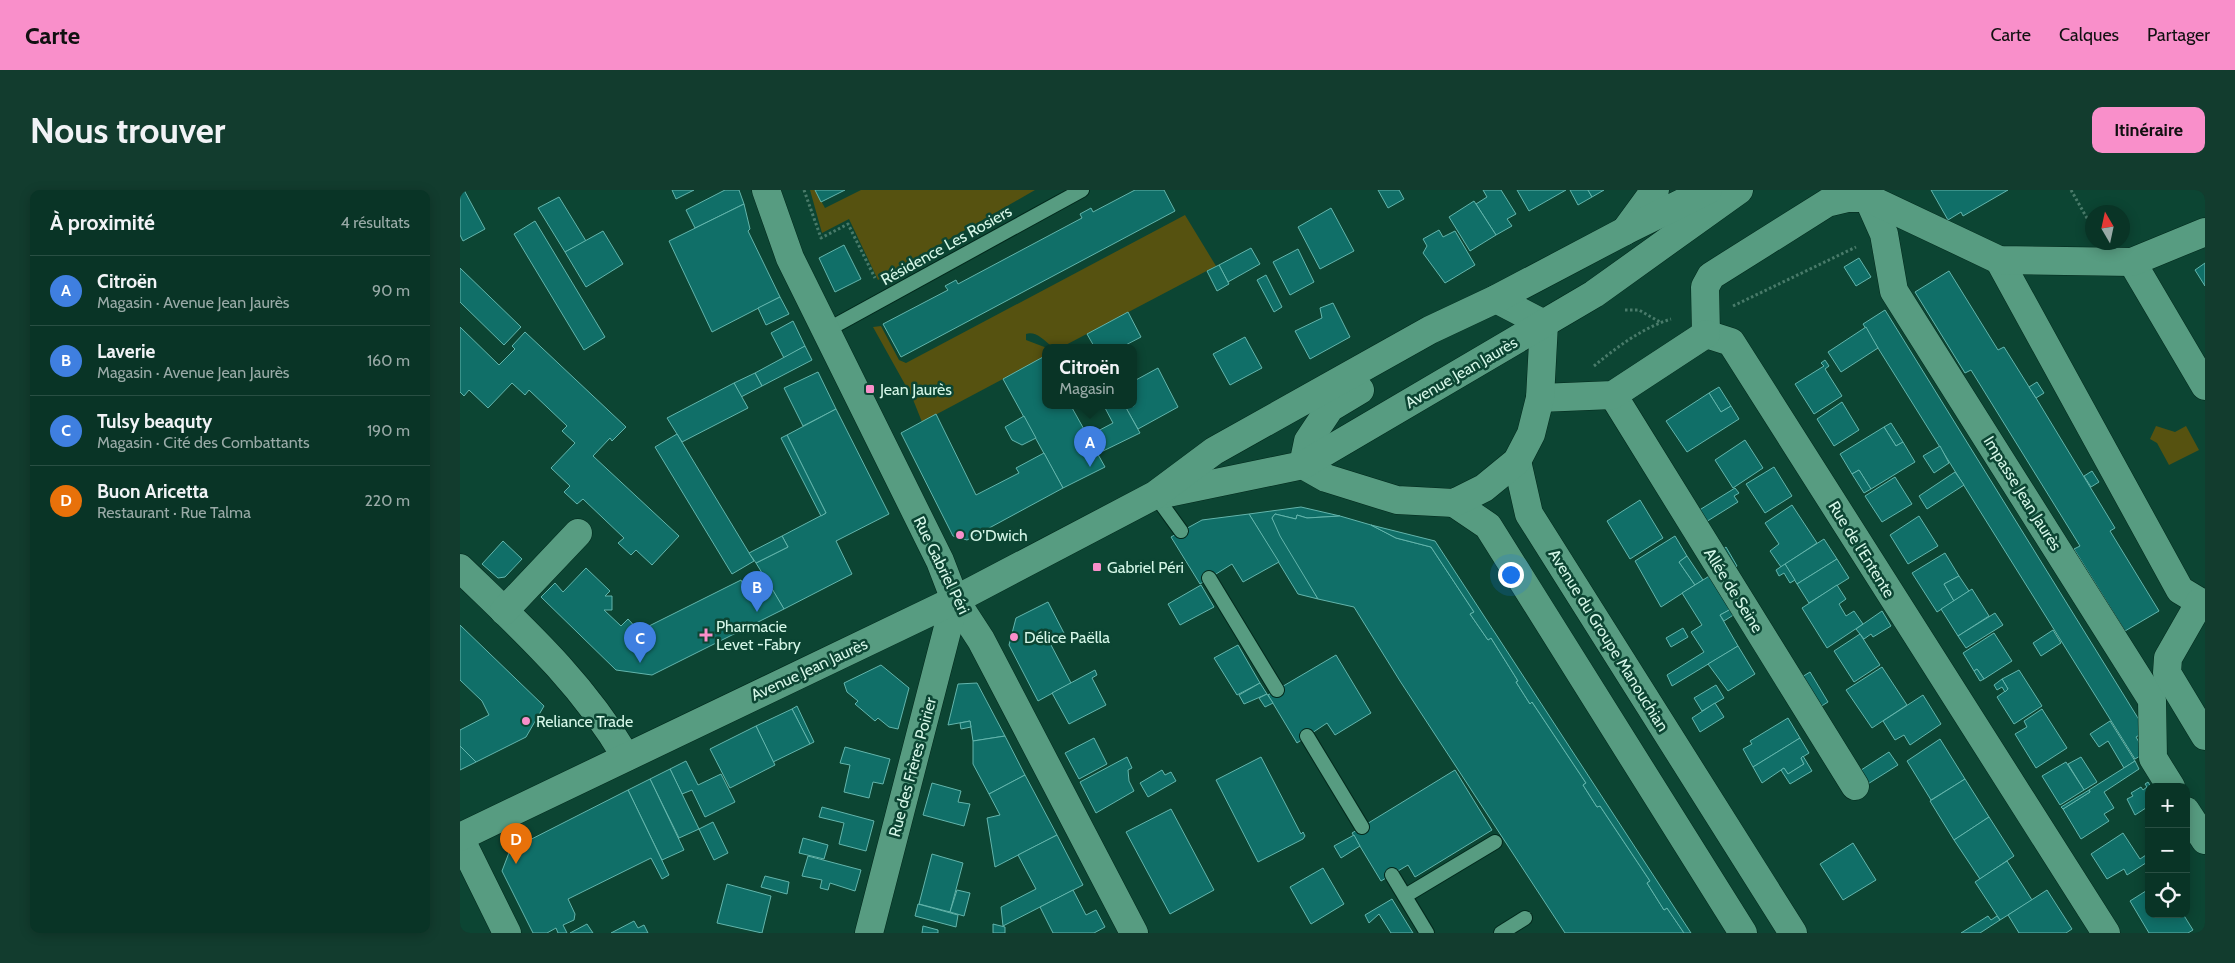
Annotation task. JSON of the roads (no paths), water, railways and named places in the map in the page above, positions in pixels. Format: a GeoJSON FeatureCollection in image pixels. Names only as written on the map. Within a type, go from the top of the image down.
{"type":"FeatureCollection","features":[{"type":"Feature","properties":{"kind":"street","name":"Rue Gabriel Péri"},"geometry":{"type":"LineString","coordinates":[[766,190],[790,258],[940,560],[955,600],[981,640],[1134,933]]}},
{"type":"Feature","properties":{"kind":"street"},"geometry":{"type":"LineString","coordinates":[[1625,231],[1655,190]]}},
{"type":"Feature","properties":{"kind":"street","name":"Avenue Jean Jaurès"},"geometry":{"type":"LineString","coordinates":[[460,837],[955,600],[1155,495],[1214,451],[1430,330],[1496,300],[1625,231],[1708,190]]}},
{"type":"Feature","properties":{"kind":"street","name":"Avenue Jean Jaurès"},"geometry":{"type":"LineString","coordinates":[[1155,495],[1303,464],[1594,294],[1739,190]]}},
{"type":"Feature","properties":{"kind":"street"},"geometry":{"type":"LineString","coordinates":[[1540,398],[1613,394],[1706,322],[1704,287],[1711,276],[1827,203],[1872,194],[1999,260],[2132,262],[2205,232]]}},
{"type":"Feature","properties":{"kind":"street","name":"Impasse Jean Jaurès"},"geometry":{"type":"LineString","coordinates":[[1872,194],[1884,234],[1894,291],[2152,700],[2153,758],[2169,783]]}},
{"type":"Feature","properties":{"kind":"street"},"geometry":{"type":"LineString","coordinates":[[1999,260],[2180,590],[2202,602],[2168,658],[2167,673],[2205,736]]}},
{"type":"Feature","properties":{"kind":"street"},"geometry":{"type":"LineString","coordinates":[[2132,262],[2205,386]]}},
{"type":"Feature","properties":{"kind":"street"},"geometry":{"type":"LineString","coordinates":[[1430,330],[1404,365],[1330,408],[1308,441],[1303,464],[1326,478],[1397,500],[1454,503],[1484,488],[1517,461],[1531,434],[1540,398],[1544,324],[1496,300]]}},
{"type":"Feature","properties":{"kind":"street","name":"Rue de l'Entente"},"geometry":{"type":"LineString","coordinates":[[1706,322],[1731,342],[2106,933]]}},
{"type":"Feature","properties":{"kind":"street","name":"Allée de Seine"},"geometry":{"type":"LineString","coordinates":[[1613,394],[1855,786]]}},
{"type":"Feature","properties":{"kind":"street","name":"Avenue du Groupe Manouchian"},"geometry":{"type":"LineString","coordinates":[[1517,461],[1529,514],[1793,933]]}},
{"type":"Feature","properties":{"kind":"street"},"geometry":{"type":"LineString","coordinates":[[1454,503],[1488,526],[1743,933]]}},
{"type":"Feature","properties":{"kind":"street"},"geometry":{"type":"LineString","coordinates":[[504,611],[578,534]]}},
{"type":"Feature","properties":{"kind":"street"},"geometry":{"type":"LineString","coordinates":[[460,568],[578,686],[605,722],[626,757]]}},
{"type":"Feature","properties":{"kind":"street","name":"Rue des Frères Poirier"},"geometry":{"type":"LineString","coordinates":[[868,933],[955,600]]}},
{"type":"Feature","properties":{"kind":"street"},"geometry":{"type":"LineString","coordinates":[[2190,817],[2205,840]]}},
{"type":"Feature","properties":{"kind":"street"},"geometry":{"type":"LineString","coordinates":[[460,837],[507,933]]}},
{"type":"Feature","properties":{"kind":"lane","name":"Résidence Les Rosiers"},"geometry":{"type":"LineString","coordinates":[[827,330],[1082,190]]}},
{"type":"Feature","properties":{"kind":"lane"},"geometry":{"type":"LineString","coordinates":[[1155,495],[1181,531]]}},
{"type":"Feature","properties":{"kind":"lane"},"geometry":{"type":"LineString","coordinates":[[1209,578],[1277,690]]}},
{"type":"Feature","properties":{"kind":"lane"},"geometry":{"type":"LineString","coordinates":[[1307,736],[1362,827]]}},
{"type":"Feature","properties":{"kind":"lane"},"geometry":{"type":"LineString","coordinates":[[1405,896],[1495,842]]}},
{"type":"Feature","properties":{"kind":"lane"},"geometry":{"type":"LineString","coordinates":[[1392,875],[1427,933]]}},
{"type":"Feature","properties":{"kind":"lane"},"geometry":{"type":"LineString","coordinates":[[1500,933],[1525,918]]}},
{"type":"Feature","properties":{"kind":"place","name":"Jean Jaurès"},"geometry":{"type":"Point","coordinates":[870,389]}},
{"type":"Feature","properties":{"kind":"place","name":"Citroën"},"geometry":{"type":"Point","coordinates":[1090,467]}},
{"type":"Feature","properties":{"kind":"place","name":"O'Dwich"},"geometry":{"type":"Point","coordinates":[960,535]}},
{"type":"Feature","properties":{"kind":"place","name":"Gabriel Péri"},"geometry":{"type":"Point","coordinates":[1097,567]}},
{"type":"Feature","properties":{"kind":"place","name":"Laverie"},"geometry":{"type":"Point","coordinates":[757,612]}},
{"type":"Feature","properties":{"kind":"place","name":"Pharmacie Levet -Fabry"},"geometry":{"type":"Point","coordinates":[706,635]}},
{"type":"Feature","properties":{"kind":"place","name":"Délice Paëlla"},"geometry":{"type":"Point","coordinates":[1014,637]}},
{"type":"Feature","properties":{"kind":"place","name":"Tulsy beaquty"},"geometry":{"type":"Point","coordinates":[640,663]}},
{"type":"Feature","properties":{"kind":"place","name":"Reliance Trade"},"geometry":{"type":"Point","coordinates":[526,721]}},
{"type":"Feature","properties":{"kind":"place","name":"Buon Aricetta"},"geometry":{"type":"Point","coordinates":[516,864]}}]}
